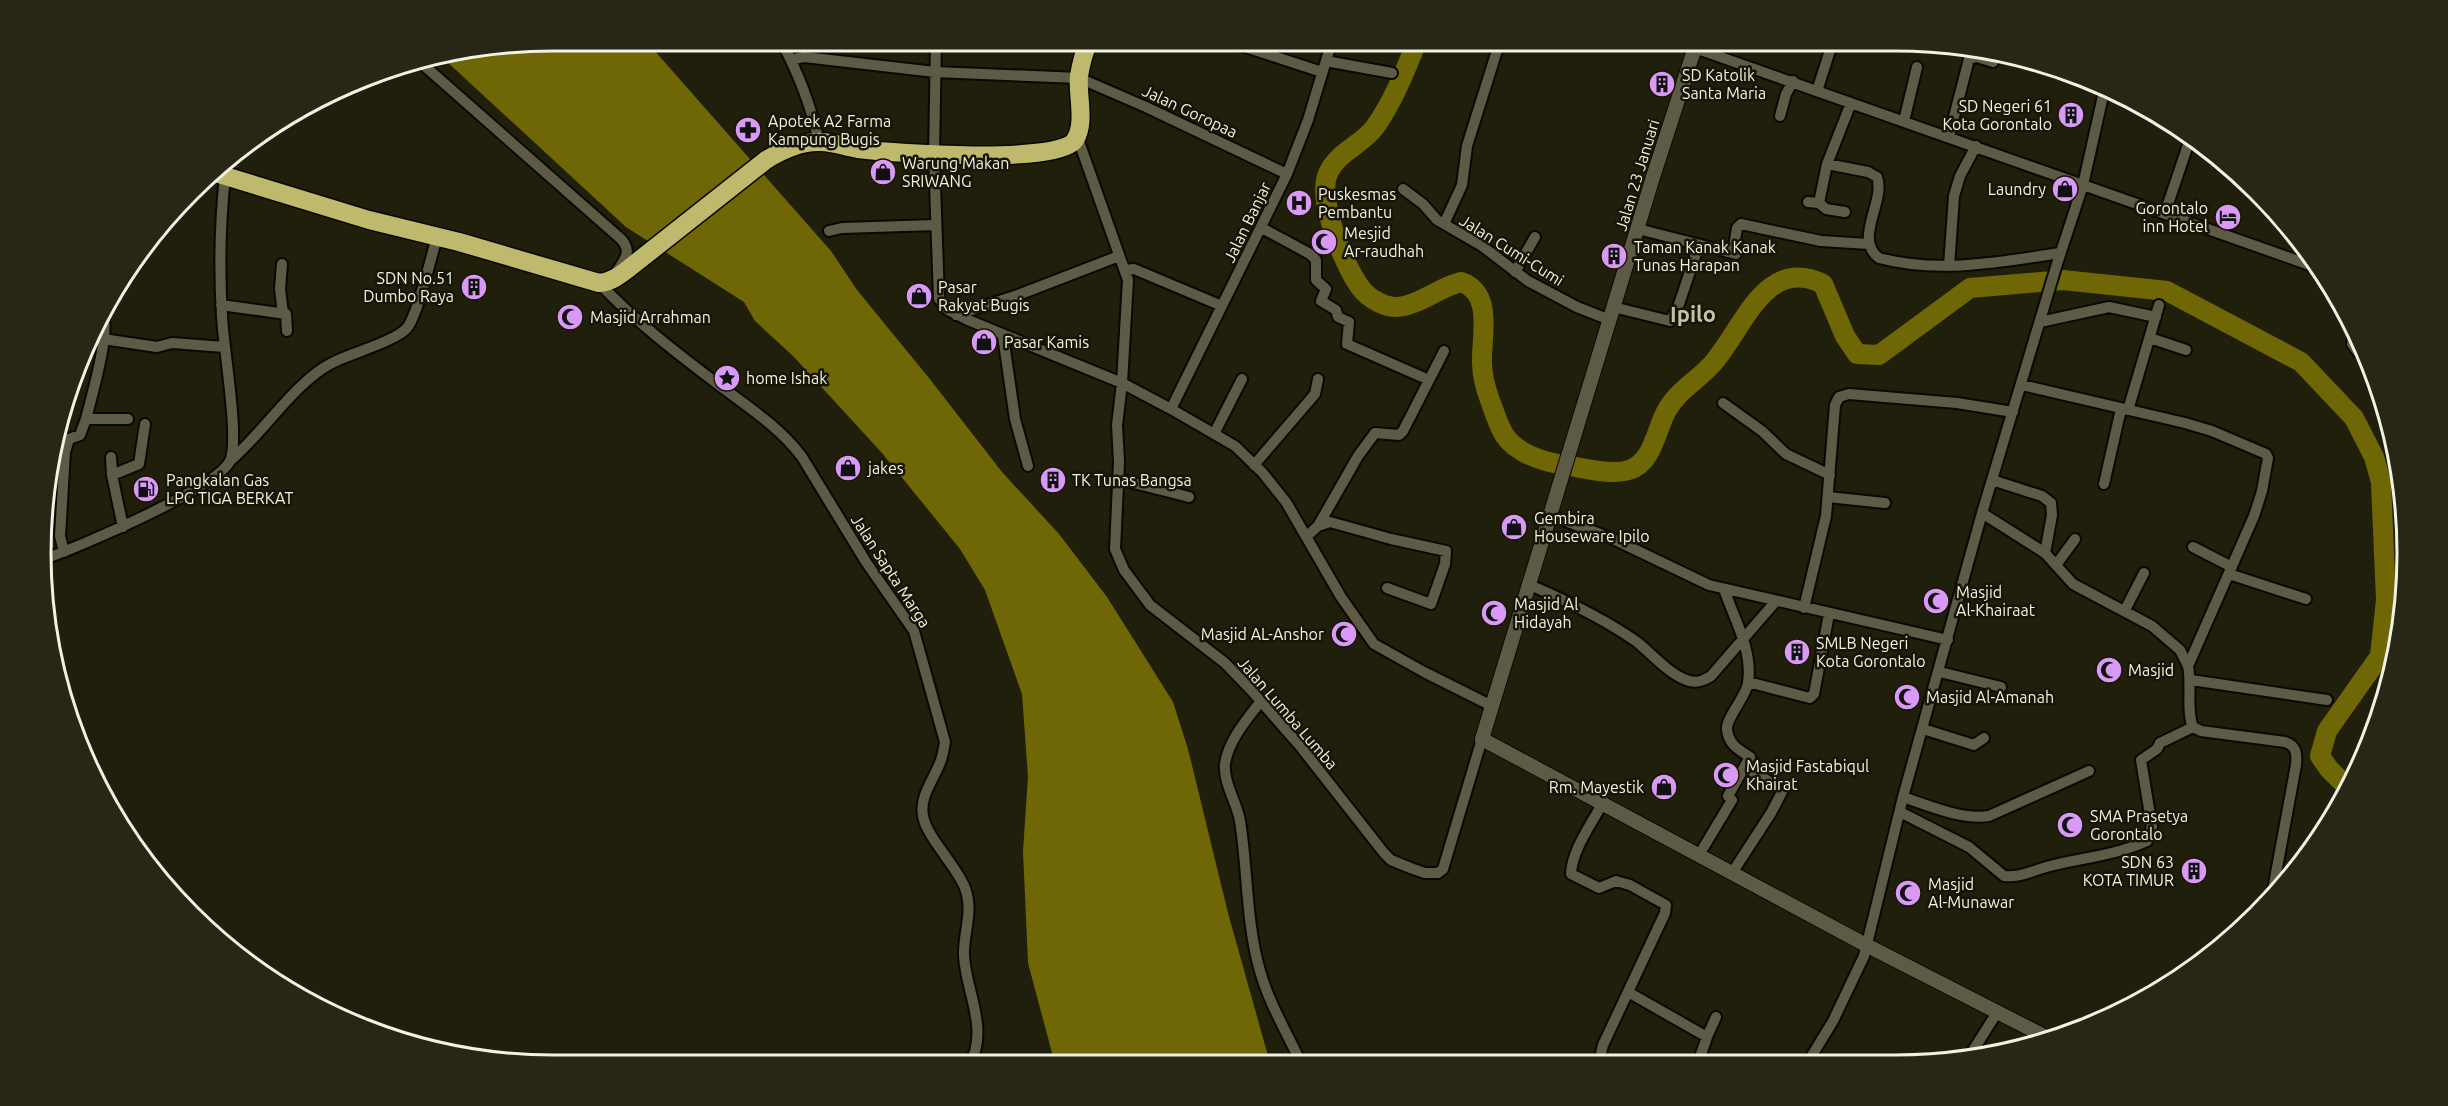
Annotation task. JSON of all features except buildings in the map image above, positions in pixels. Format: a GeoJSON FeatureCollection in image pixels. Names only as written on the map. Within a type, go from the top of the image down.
{"type":"FeatureCollection","features":[{"type":"Feature","properties":{"kind":"highway"},"geometry":{"type":"LineString","coordinates":[[223,175],[369,220],[605,282],[628,269],[766,160],[790,147],[819,142],[857,149],[934,155],[1053,151],[1069,145],[1077,136],[1079,78],[1086,51]]}},
{"type":"Feature","properties":{"kind":"street"},"geometry":{"type":"LineString","coordinates":[[786,51],[809,106],[819,142]]}},
{"type":"Feature","properties":{"kind":"street"},"geometry":{"type":"LineString","coordinates":[[936,51],[935,225],[937,291],[943,305],[956,315],[1004,336],[1122,383],[1235,446],[1286,502],[1341,597],[1374,644],[1492,706]]}},
{"type":"Feature","properties":{"kind":"street"},"geometry":{"type":"LineString","coordinates":[[1267,51],[1324,67],[1392,73]]}},
{"type":"Feature","properties":{"kind":"street","name":"Jalan Banjar"},"geometry":{"type":"LineString","coordinates":[[1171,409],[1287,174],[1308,120],[1329,51]]}},
{"type":"Feature","properties":{"kind":"street","name":"Jalan Cumi-Cumi"},"geometry":{"type":"LineString","coordinates":[[1497,51],[1467,146],[1462,185],[1444,224],[1482,246],[1515,272],[1563,300],[1612,314],[1670,321],[1678,307],[1699,245]]}},
{"type":"Feature","properties":{"kind":"street","name":"Jalan 23 Januari"},"geometry":{"type":"LineString","coordinates":[[1482,739],[1694,51]]}},
{"type":"Feature","properties":{"kind":"street"},"geometry":{"type":"LineString","coordinates":[[1714,51],[1817,91],[2304,263]]}},
{"type":"Feature","properties":{"kind":"street"},"geometry":{"type":"LineString","coordinates":[[1817,91],[1830,51]]}},
{"type":"Feature","properties":{"kind":"street"},"geometry":{"type":"LineString","coordinates":[[792,63],[794,59],[804,57],[935,72],[1079,78]]}},
{"type":"Feature","properties":{"kind":"street"},"geometry":{"type":"LineString","coordinates":[[1949,136],[1969,59],[1975,58]]}},
{"type":"Feature","properties":{"kind":"street"},"geometry":{"type":"LineString","coordinates":[[1982,59],[1993,63]]}},
{"type":"Feature","properties":{"kind":"street"},"geometry":{"type":"LineString","coordinates":[[1904,121],[1917,67]]}},
{"type":"Feature","properties":{"kind":"street"},"geometry":{"type":"LineString","coordinates":[[425,68],[627,246],[628,254],[605,282]]}},
{"type":"Feature","properties":{"kind":"street","name":"Jalan Goropaa"},"geometry":{"type":"LineString","coordinates":[[1079,78],[1287,174]]}},
{"type":"Feature","properties":{"kind":"street"},"geometry":{"type":"LineString","coordinates":[[1780,116],[1786,94],[1793,81]]}},
{"type":"Feature","properties":{"kind":"street"},"geometry":{"type":"LineString","coordinates":[[1812,1055],[1833,1021],[1860,968],[1982,513],[2060,253],[2083,185],[2103,97]]}},
{"type":"Feature","properties":{"kind":"street"},"geometry":{"type":"LineString","coordinates":[[1819,203],[1827,164],[1851,103]]}},
{"type":"Feature","properties":{"kind":"street","name":"Jalan Lumba Lumba"},"geometry":{"type":"LineString","coordinates":[[1077,136],[1128,280],[1117,432],[1118,479],[1115,549],[1135,586],[1149,604],[1233,670],[1300,746],[1377,847],[1391,860],[1425,873],[1438,873],[1445,865],[1482,739]]}},
{"type":"Feature","properties":{"kind":"street"},"geometry":{"type":"LineString","coordinates":[[1949,266],[1954,196],[1960,176],[1976,146]]}},
{"type":"Feature","properties":{"kind":"street"},"geometry":{"type":"LineString","coordinates":[[2165,213],[2188,146]]}},
{"type":"Feature","properties":{"kind":"street"},"geometry":{"type":"LineString","coordinates":[[1827,164],[1874,174],[1879,180],[1869,244],[1874,254],[1886,259],[1925,267],[1990,263],[2060,253]]}},
{"type":"Feature","properties":{"kind":"street"},"geometry":{"type":"LineString","coordinates":[[218,180],[221,305],[231,402],[230,461]]}},
{"type":"Feature","properties":{"kind":"street"},"geometry":{"type":"LineString","coordinates":[[1403,189],[1444,224]]}},
{"type":"Feature","properties":{"kind":"street"},"geometry":{"type":"LineString","coordinates":[[1808,202],[1819,203],[1826,209],[1845,212]]}},
{"type":"Feature","properties":{"kind":"street"},"geometry":{"type":"LineString","coordinates":[[1638,229],[1734,254],[1737,228],[1741,224],[1821,241],[1869,244]]}},
{"type":"Feature","properties":{"kind":"street"},"geometry":{"type":"LineString","coordinates":[[828,231],[842,228],[935,225]]}},
{"type":"Feature","properties":{"kind":"street"},"geometry":{"type":"LineString","coordinates":[[1262,228],[1310,254],[1316,260],[1316,280],[1326,289],[1322,301],[1336,310],[1338,317],[1349,322],[1347,344],[1430,380]]}},
{"type":"Feature","properties":{"kind":"street"},"geometry":{"type":"LineString","coordinates":[[51,557],[123,527],[205,482],[246,448],[314,375],[333,362],[405,330],[413,316],[437,237]]}},
{"type":"Feature","properties":{"kind":"street"},"geometry":{"type":"LineString","coordinates":[[1515,272],[1535,237]]}},
{"type":"Feature","properties":{"kind":"street"},"geometry":{"type":"LineString","coordinates":[[956,315],[1018,295],[1119,256]]}},
{"type":"Feature","properties":{"kind":"street"},"geometry":{"type":"LineString","coordinates":[[282,264],[280,289],[284,314],[287,316],[287,331]]}},
{"type":"Feature","properties":{"kind":"street"},"geometry":{"type":"LineString","coordinates":[[1125,270],[1134,269],[1222,306]]}},
{"type":"Feature","properties":{"kind":"street","name":"Jalan Sapta Marga"},"geometry":{"type":"LineString","coordinates":[[605,282],[635,320],[760,416],[791,443],[802,457],[866,562],[914,631],[937,706],[945,742],[941,760],[924,799],[923,818],[958,874],[968,896],[970,908],[964,962],[977,1021],[972,1055]]}},
{"type":"Feature","properties":{"kind":"street"},"geometry":{"type":"LineString","coordinates":[[221,305],[284,314]]}},
{"type":"Feature","properties":{"kind":"street"},"geometry":{"type":"LineString","coordinates":[[2104,484],[2125,409],[2159,305]]}},
{"type":"Feature","properties":{"kind":"street"},"geometry":{"type":"LineString","coordinates":[[2040,322],[2109,307],[2156,317]]}},
{"type":"Feature","properties":{"kind":"street"},"geometry":{"type":"LineString","coordinates":[[64,552],[60,536],[66,452],[69,439],[80,435],[86,419],[105,326]]}},
{"type":"Feature","properties":{"kind":"street"},"geometry":{"type":"LineString","coordinates":[[1004,336],[1015,419],[1029,466]]}},
{"type":"Feature","properties":{"kind":"street"},"geometry":{"type":"LineString","coordinates":[[2150,338],[2186,350]]}},
{"type":"Feature","properties":{"kind":"street"},"geometry":{"type":"LineString","coordinates":[[103,339],[157,346],[172,343],[224,347]]}},
{"type":"Feature","properties":{"kind":"street"},"geometry":{"type":"LineString","coordinates":[[1307,536],[1318,526],[1358,456],[1375,433],[1399,435],[1403,431],[1444,351]]}},
{"type":"Feature","properties":{"kind":"street"},"geometry":{"type":"LineString","coordinates":[[1214,434],[1242,379]]}},
{"type":"Feature","properties":{"kind":"street"},"geometry":{"type":"LineString","coordinates":[[1254,465],[1315,394],[1318,379]]}},
{"type":"Feature","properties":{"kind":"street"},"geometry":{"type":"LineString","coordinates":[[2022,385],[2212,431],[2266,454],[2268,458],[2262,491],[2231,570],[2188,666]]}},
{"type":"Feature","properties":{"kind":"street"},"geometry":{"type":"LineString","coordinates":[[1804,608],[1821,540],[1828,497],[1835,405],[1842,395],[1940,401],[2013,412]]}},
{"type":"Feature","properties":{"kind":"street"},"geometry":{"type":"LineString","coordinates":[[1723,403],[1762,430],[1786,454],[1830,475]]}},
{"type":"Feature","properties":{"kind":"street"},"geometry":{"type":"LineString","coordinates":[[86,419],[128,419]]}},
{"type":"Feature","properties":{"kind":"street"},"geometry":{"type":"LineString","coordinates":[[112,475],[139,464],[145,423]]}},
{"type":"Feature","properties":{"kind":"street"},"geometry":{"type":"LineString","coordinates":[[111,457],[112,475],[123,527]]}},
{"type":"Feature","properties":{"kind":"street"},"geometry":{"type":"LineString","coordinates":[[1118,479],[1189,497]]}},
{"type":"Feature","properties":{"kind":"street"},"geometry":{"type":"LineString","coordinates":[[1992,480],[2042,496],[2051,503],[2052,515],[2045,553]]}},
{"type":"Feature","properties":{"kind":"street"},"geometry":{"type":"LineString","coordinates":[[1828,497],[1885,503]]}},
{"type":"Feature","properties":{"kind":"street"},"geometry":{"type":"LineString","coordinates":[[1982,513],[2045,553],[2073,584],[2099,599],[2142,618],[2180,650],[2188,666],[2191,680],[2190,711],[2193,727]]}},
{"type":"Feature","properties":{"kind":"street"},"geometry":{"type":"LineString","coordinates":[[1552,516],[1639,551],[1696,580],[1724,589],[1948,640]]}},
{"type":"Feature","properties":{"kind":"street"},"geometry":{"type":"LineString","coordinates":[[1318,526],[1334,523],[1390,539],[1446,551],[1445,564],[1431,604],[1387,588]]}},
{"type":"Feature","properties":{"kind":"street"},"geometry":{"type":"LineString","coordinates":[[2056,565],[2075,539]]}},
{"type":"Feature","properties":{"kind":"street"},"geometry":{"type":"LineString","coordinates":[[2193,547],[2231,570],[2306,599]]}},
{"type":"Feature","properties":{"kind":"street"},"geometry":{"type":"LineString","coordinates":[[2125,610],[2144,573]]}},
{"type":"Feature","properties":{"kind":"street"},"geometry":{"type":"LineString","coordinates":[[1530,585],[1593,614],[1636,642],[1674,673],[1692,682],[1711,676],[1776,602]]}},
{"type":"Feature","properties":{"kind":"street"},"geometry":{"type":"LineString","coordinates":[[1699,855],[1732,800],[1728,796],[1750,757],[1732,745],[1726,726],[1742,700],[1748,682],[1743,639],[1724,589]]}},
{"type":"Feature","properties":{"kind":"street"},"geometry":{"type":"LineString","coordinates":[[1748,682],[1810,698],[1814,694],[1829,614]]}},
{"type":"Feature","properties":{"kind":"street"},"geometry":{"type":"LineString","coordinates":[[1940,672],[2001,687]]}},
{"type":"Feature","properties":{"kind":"street"},"geometry":{"type":"LineString","coordinates":[[2191,680],[2327,700]]}},
{"type":"Feature","properties":{"kind":"street"},"geometry":{"type":"LineString","coordinates":[[1261,701],[1245,721],[1232,745],[1227,756],[1225,773],[1240,821],[1259,969],[1297,1055]]}},
{"type":"Feature","properties":{"kind":"street"},"geometry":{"type":"LineString","coordinates":[[1900,812],[1969,847],[2004,876],[2023,875],[2045,867],[2122,850],[2146,841],[2152,827],[2141,760],[2157,749],[2160,743],[2193,727]]}},
{"type":"Feature","properties":{"kind":"street"},"geometry":{"type":"LineString","coordinates":[[2193,727],[2201,731],[2285,742],[2294,747],[2296,765],[2273,882]]}},
{"type":"Feature","properties":{"kind":"street"},"geometry":{"type":"LineString","coordinates":[[1923,729],[1974,745],[1984,738]]}},
{"type":"Feature","properties":{"kind":"street"},"geometry":{"type":"LineString","coordinates":[[1482,739],[1866,945],[1998,1011],[2036,1034]]}},
{"type":"Feature","properties":{"kind":"street"},"geometry":{"type":"LineString","coordinates":[[1732,873],[1771,813],[1783,790],[1745,767]]}},
{"type":"Feature","properties":{"kind":"street"},"geometry":{"type":"LineString","coordinates":[[1904,797],[1979,818],[1989,816],[2089,771]]}},
{"type":"Feature","properties":{"kind":"street"},"geometry":{"type":"LineString","coordinates":[[1601,1055],[1665,913],[1666,905],[1616,881],[1599,888],[1571,874],[1580,846],[1602,804]]}},
{"type":"Feature","properties":{"kind":"street"},"geometry":{"type":"LineString","coordinates":[[1628,992],[1707,1037]]}},
{"type":"Feature","properties":{"kind":"street"},"geometry":{"type":"LineString","coordinates":[[1974,1049],[1998,1011]]}},
{"type":"Feature","properties":{"kind":"street"},"geometry":{"type":"LineString","coordinates":[[1701,1055],[1716,1017]]}},
{"type":"Feature","properties":{"kind":"shaded area"},"geometry":{"type":"Polygon","coordinates":[[[655,51],[831,251],[857,290],[1002,472],[1059,534],[1107,597],[1173,702],[1188,749],[1228,913],[1268,1055],[1053,1055],[1028,963],[1023,851],[1028,777],[1022,694],[985,590],[960,549],[882,453],[793,356],[755,321],[744,302],[626,227],[448,63],[487,55],[520,52],[655,51]]]}},
{"type":"Feature","properties":{"kind":"waterway"},"geometry":{"type":"LineString","coordinates":[[1413,51],[1399,85],[1382,117],[1369,134],[1336,161],[1327,176],[1326,202],[1335,236],[1349,269],[1364,292],[1387,306],[1404,306],[1461,282],[1471,288],[1478,296],[1482,306],[1484,317],[1483,373],[1496,416],[1505,436],[1511,443],[1535,457],[1562,465],[1607,472],[1629,470],[1637,466],[1649,453],[1663,418],[1672,403],[1714,362],[1758,299],[1771,287],[1786,279],[1803,278],[1823,284],[1845,336],[1857,354],[1879,355],[1970,288],[2063,280],[2167,291],[2301,362],[2354,418],[2374,457],[2381,482],[2386,600],[2380,656],[2327,731],[2320,756],[2342,782]]}},
{"type":"Feature","properties":{"kind":"place","name":"SD Katolik Santa Maria"},"geometry":{"type":"Point","coordinates":[1662,84]}},
{"type":"Feature","properties":{"kind":"place","name":"SD Negeri 61 Kota Gorontalo"},"geometry":{"type":"Point","coordinates":[2071,115]}},
{"type":"Feature","properties":{"kind":"place","name":"Apotek A2 Farma Kampung Bugis"},"geometry":{"type":"Point","coordinates":[748,130]}},
{"type":"Feature","properties":{"kind":"place","name":"Warung Makan SRIWANG"},"geometry":{"type":"Point","coordinates":[883,172]}},
{"type":"Feature","properties":{"kind":"place","name":"Laundry"},"geometry":{"type":"Point","coordinates":[2065,189]}},
{"type":"Feature","properties":{"kind":"place","name":"Puskesmas Pembantu"},"geometry":{"type":"Point","coordinates":[1299,203]}},
{"type":"Feature","properties":{"kind":"place","name":"Gorontalo inn Hotel"},"geometry":{"type":"Point","coordinates":[2228,217]}},
{"type":"Feature","properties":{"kind":"place","name":"Mesjid Ar-raudhah"},"geometry":{"type":"Point","coordinates":[1324,242]}},
{"type":"Feature","properties":{"kind":"place","name":"Taman Kanak Kanak Tunas Harapan"},"geometry":{"type":"Point","coordinates":[1614,256]}},
{"type":"Feature","properties":{"kind":"place","name":"SDN No.51 Dumbo Raya"},"geometry":{"type":"Point","coordinates":[474,287]}},
{"type":"Feature","properties":{"kind":"place","name":"Pasar Rakyat Bugis"},"geometry":{"type":"Point","coordinates":[919,296]}},
{"type":"Feature","properties":{"kind":"place","name":"Masjid Arrahman"},"geometry":{"type":"Point","coordinates":[570,317]}},
{"type":"Feature","properties":{"kind":"place","name":"Pasar Kamis"},"geometry":{"type":"Point","coordinates":[984,342]}},
{"type":"Feature","properties":{"kind":"place","name":"home Ishak"},"geometry":{"type":"Point","coordinates":[727,378]}},
{"type":"Feature","properties":{"kind":"place","name":"jakes"},"geometry":{"type":"Point","coordinates":[848,468]}},
{"type":"Feature","properties":{"kind":"place","name":"TK Tunas Bangsa"},"geometry":{"type":"Point","coordinates":[1053,480]}},
{"type":"Feature","properties":{"kind":"place","name":"Pangkalan Gas LPG TIGA BERKAT"},"geometry":{"type":"Point","coordinates":[146,489]}},
{"type":"Feature","properties":{"kind":"place","name":"Gembira Houseware Ipilo"},"geometry":{"type":"Point","coordinates":[1514,527]}},
{"type":"Feature","properties":{"kind":"place","name":"Masjid Al-Khairaat"},"geometry":{"type":"Point","coordinates":[1936,601]}},
{"type":"Feature","properties":{"kind":"place","name":"Masjid Al Hidayah"},"geometry":{"type":"Point","coordinates":[1494,613]}},
{"type":"Feature","properties":{"kind":"place","name":"Masjid AL-Anshor"},"geometry":{"type":"Point","coordinates":[1344,634]}},
{"type":"Feature","properties":{"kind":"place","name":"SMLB Negeri Kota Gorontalo"},"geometry":{"type":"Point","coordinates":[1797,652]}},
{"type":"Feature","properties":{"kind":"place","name":"Masjid"},"geometry":{"type":"Point","coordinates":[2109,670]}},
{"type":"Feature","properties":{"kind":"place","name":"Masjid Al-Amanah"},"geometry":{"type":"Point","coordinates":[1907,697]}},
{"type":"Feature","properties":{"kind":"place","name":"Masjid Fastabiqul Khairat"},"geometry":{"type":"Point","coordinates":[1726,775]}},
{"type":"Feature","properties":{"kind":"place","name":"Rm. Mayestik"},"geometry":{"type":"Point","coordinates":[1664,787]}},
{"type":"Feature","properties":{"kind":"place","name":"SMA Prasetya Gorontalo"},"geometry":{"type":"Point","coordinates":[2070,825]}},
{"type":"Feature","properties":{"kind":"place","name":"SDN 63 KOTA TIMUR"},"geometry":{"type":"Point","coordinates":[2194,871]}},
{"type":"Feature","properties":{"kind":"place","name":"Masjid Al-Munawar"},"geometry":{"type":"Point","coordinates":[1908,893]}},
{"type":"Feature","properties":{"kind":"district","name":"Ipilo"},"geometry":{"type":"Point","coordinates":[1693,314]}}]}
